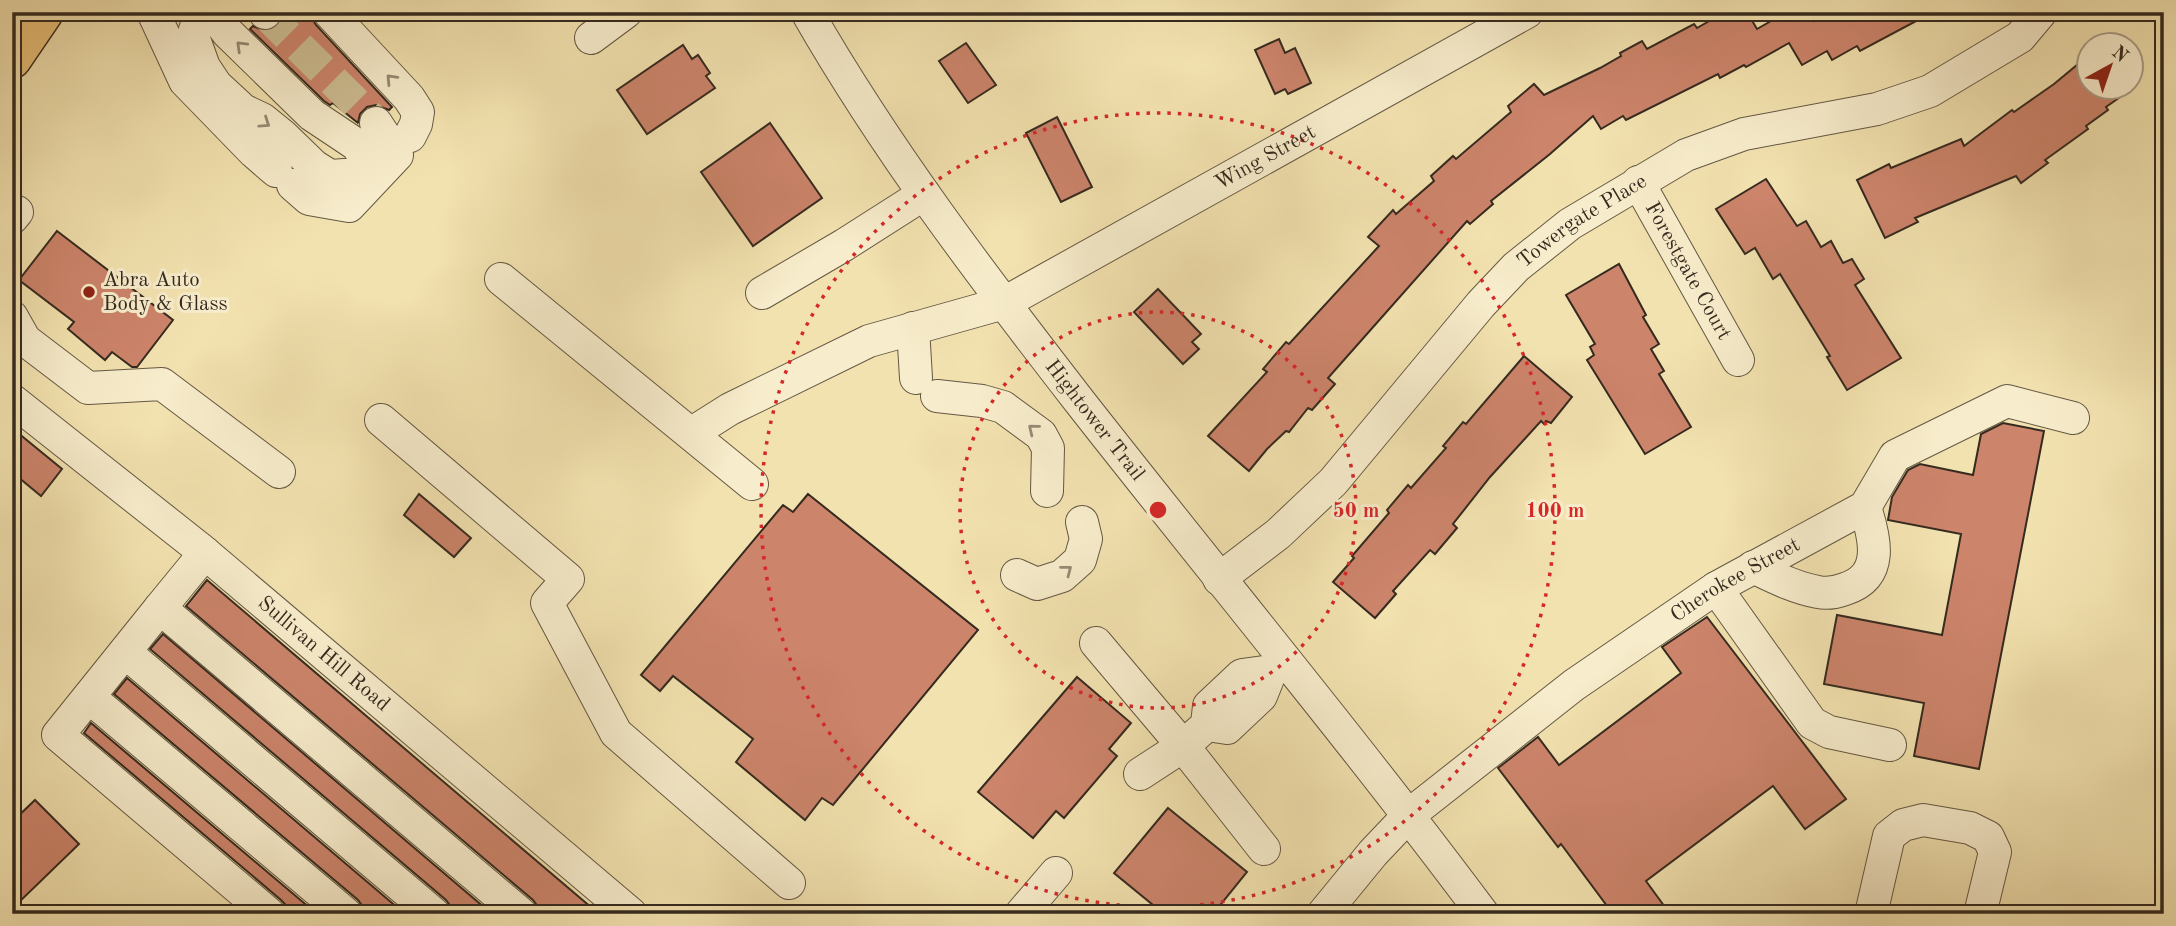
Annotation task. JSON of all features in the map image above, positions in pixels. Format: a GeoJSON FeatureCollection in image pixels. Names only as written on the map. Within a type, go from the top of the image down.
{"type":"FeatureCollection","features":[{"type":"Feature","properties":{"kind":"main road"},"geometry":{"type":"LineString","coordinates":[[12,59],[41,14]]}},
{"type":"Feature","properties":{"kind":"street"},"geometry":{"type":"LineString","coordinates":[[153,12],[185,81],[254,152],[309,199],[349,206],[365,178],[404,145],[416,124],[418,112],[409,97],[329,12]]}},
{"type":"Feature","properties":{"kind":"street"},"geometry":{"type":"LineString","coordinates":[[201,12],[193,36],[204,67],[216,85],[243,110],[262,119],[314,166],[330,176],[365,178]]}},
{"type":"Feature","properties":{"kind":"street"},"geometry":{"type":"LineString","coordinates":[[220,12],[218,20],[227,32],[312,115],[357,145],[367,161],[365,178]]}},
{"type":"Feature","properties":{"kind":"street"},"geometry":{"type":"LineString","coordinates":[[592,38],[626,12]]}},
{"type":"Feature","properties":{"kind":"street","name":"Hightower Trail"},"geometry":{"type":"LineString","coordinates":[[807,12],[836,64],[924,194],[1004,303],[1219,579],[1277,666],[1409,816],[1483,914]]}},
{"type":"Feature","properties":{"kind":"street","name":"Wing Street"},"geometry":{"type":"LineString","coordinates":[[692,433],[730,409],[869,341],[1004,303],[1527,12]]}},
{"type":"Feature","properties":{"kind":"street","name":"Towergate Place"},"geometry":{"type":"LineString","coordinates":[[1219,579],[1278,534],[1333,482],[1481,304],[1516,267],[1570,223],[1686,155],[1744,134],[1877,109],[1930,91],[2020,37],[2041,12]]}},
{"type":"Feature","properties":{"kind":"street"},"geometry":{"type":"LineString","coordinates":[[382,117],[404,145]]}},
{"type":"Feature","properties":{"kind":"street","name":"Forestgate Court"},"geometry":{"type":"LineString","coordinates":[[1638,182],[1738,360]]}},
{"type":"Feature","properties":{"kind":"street"},"geometry":{"type":"LineString","coordinates":[[762,293],[924,194]]}},
{"type":"Feature","properties":{"kind":"street"},"geometry":{"type":"LineString","coordinates":[[501,279],[752,484]]}},
{"type":"Feature","properties":{"kind":"street"},"geometry":{"type":"LineString","coordinates":[[12,317],[25,340],[88,388],[162,384],[279,472]]}},
{"type":"Feature","properties":{"kind":"street"},"geometry":{"type":"LineString","coordinates":[[913,328],[926,387],[1003,407],[1041,435],[1048,448],[1046,491]]}},
{"type":"Feature","properties":{"kind":"street","name":"Sullivan Hill Road"},"geometry":{"type":"LineString","coordinates":[[12,400],[205,553],[631,914]]}},
{"type":"Feature","properties":{"kind":"street"},"geometry":{"type":"LineString","coordinates":[[1752,568],[1793,586],[1821,593],[1858,585],[1870,570],[1875,552],[1873,530],[1865,507],[1895,456],[2007,401],[2073,418]]}},
{"type":"Feature","properties":{"kind":"street"},"geometry":{"type":"LineString","coordinates":[[381,420],[568,579],[547,603],[616,733],[789,883]]}},
{"type":"Feature","properties":{"kind":"street","name":"Cherokee Street"},"geometry":{"type":"LineString","coordinates":[[1323,914],[1373,853],[1409,816],[1574,685],[1716,588],[1865,507]]}},
{"type":"Feature","properties":{"kind":"street"},"geometry":{"type":"LineString","coordinates":[[1017,575],[1038,584],[1062,576],[1080,560],[1086,539],[1082,523]]}},
{"type":"Feature","properties":{"kind":"street"},"geometry":{"type":"LineString","coordinates":[[205,553],[58,735],[269,914]]}},
{"type":"Feature","properties":{"kind":"street"},"geometry":{"type":"LineString","coordinates":[[1716,588],[1812,723],[1829,732],[1890,745]]}},
{"type":"Feature","properties":{"kind":"street"},"geometry":{"type":"LineString","coordinates":[[160,608],[521,914]]}},
{"type":"Feature","properties":{"kind":"street"},"geometry":{"type":"LineString","coordinates":[[1096,643],[1183,746],[1264,849]]}},
{"type":"Feature","properties":{"kind":"street"},"geometry":{"type":"LineString","coordinates":[[125,652],[434,914]]}},
{"type":"Feature","properties":{"kind":"street"},"geometry":{"type":"LineString","coordinates":[[1140,774],[1183,746],[1207,724],[1227,728],[1261,696],[1277,666]]}},
{"type":"Feature","properties":{"kind":"street"},"geometry":{"type":"LineString","coordinates":[[89,697],[346,914]]}},
{"type":"Feature","properties":{"kind":"street"},"geometry":{"type":"LineString","coordinates":[[1871,914],[1889,836],[1903,825],[1923,820],[1970,828],[1988,838],[1995,852],[1980,914]]}},
{"type":"Feature","properties":{"kind":"street"},"geometry":{"type":"LineString","coordinates":[[1021,914],[1056,873]]}},
{"type":"Feature","properties":{"kind":"building"},"geometry":{"type":"Polygon","coordinates":[[[283,12],[308,12],[316,25],[392,107],[389,110],[376,105],[367,107],[360,114],[358,123],[333,103],[330,105],[324,101],[250,29],[253,26],[264,31],[274,29],[281,22],[283,12]]]}},
{"type":"Feature","properties":{"kind":"building"},"geometry":{"type":"Polygon","coordinates":[[[1725,12],[1747,12],[1757,29],[1787,12],[1809,12],[1814,21],[1829,12],[1933,12],[1860,51],[1857,46],[1832,60],[1827,51],[1802,65],[1789,43],[1746,67],[1744,65],[1720,78],[1718,74],[1626,120],[1623,116],[1601,129],[1593,116],[1491,201],[1493,204],[1470,224],[1467,221],[1328,378],[1335,384],[1312,410],[1308,408],[1289,432],[1286,431],[1267,449],[1249,471],[1208,436],[1267,372],[1263,369],[1286,342],[1289,344],[1379,246],[1368,237],[1393,210],[1396,214],[1434,181],[1431,176],[1453,156],[1456,159],[1511,112],[1508,106],[1534,84],[1544,95],[1600,68],[1642,41],[1647,49],[1694,24],[1697,28],[1725,12]]]}},
{"type":"Feature","properties":{"kind":"building"},"geometry":{"type":"Polygon","coordinates":[[[1279,39],[1285,53],[1295,48],[1311,83],[1288,94],[1285,89],[1275,94],[1255,50],[1279,39]]]}},
{"type":"Feature","properties":{"kind":"building"},"geometry":{"type":"Polygon","coordinates":[[[966,43],[996,85],[968,103],[939,61],[966,43]]]}},
{"type":"Feature","properties":{"kind":"building"},"geometry":{"type":"Polygon","coordinates":[[[683,45],[692,59],[698,55],[710,73],[706,76],[715,88],[647,134],[617,90],[683,45]]]}},
{"type":"Feature","properties":{"kind":"building"},"geometry":{"type":"Polygon","coordinates":[[[2074,67],[2074,102],[2113,102],[2106,107],[2108,110],[2086,126],[2088,129],[2045,160],[2048,163],[2021,183],[2016,176],[1915,218],[1918,222],[1885,238],[1857,180],[1889,164],[1891,168],[1961,139],[1964,146],[2012,110],[2014,112],[2074,67]]]}},
{"type":"Feature","properties":{"kind":"building"},"geometry":{"type":"Polygon","coordinates":[[[1057,117],[1092,187],[1061,202],[1026,133],[1057,117]]]}},
{"type":"Feature","properties":{"kind":"building"},"geometry":{"type":"Polygon","coordinates":[[[770,123],[822,198],[753,246],[701,172],[770,123]]]}},
{"type":"Feature","properties":{"kind":"building"},"geometry":{"type":"Polygon","coordinates":[[[1766,179],[1797,226],[1806,221],[1821,247],[1831,241],[1843,263],[1852,259],[1864,279],[1855,285],[1901,358],[1847,390],[1827,357],[1830,356],[1780,274],[1773,279],[1755,248],[1745,254],[1716,209],[1766,179]]]}},
{"type":"Feature","properties":{"kind":"building"},"geometry":{"type":"Polygon","coordinates":[[[57,231],[173,320],[137,367],[132,367],[112,352],[105,360],[68,329],[74,322],[19,280],[57,231]]]}},
{"type":"Feature","properties":{"kind":"building"},"geometry":{"type":"Polygon","coordinates":[[[1619,264],[1646,315],[1643,317],[1659,344],[1651,349],[1664,371],[1659,374],[1691,427],[1645,454],[1587,360],[1594,355],[1590,347],[1595,344],[1566,295],[1619,264]]]}},
{"type":"Feature","properties":{"kind":"building"},"geometry":{"type":"Polygon","coordinates":[[[1158,289],[1201,334],[1192,342],[1199,349],[1183,364],[1134,312],[1158,289]]]}},
{"type":"Feature","properties":{"kind":"building"},"geometry":{"type":"Polygon","coordinates":[[[1524,356],[1572,397],[1551,423],[1546,421],[1544,424],[1541,421],[1490,477],[1453,524],[1457,528],[1435,554],[1430,550],[1393,591],[1396,594],[1375,618],[1333,582],[1408,485],[1411,488],[1446,448],[1443,446],[1463,422],[1466,424],[1524,356]]]}},
{"type":"Feature","properties":{"kind":"building"},"geometry":{"type":"Polygon","coordinates":[[[2003,423],[2044,431],[1979,769],[1914,756],[1924,703],[1824,684],[1837,615],[1942,635],[1961,534],[1888,520],[1892,497],[1908,470],[1920,464],[1973,475],[1981,434],[2003,423]]]}},
{"type":"Feature","properties":{"kind":"building"},"geometry":{"type":"Polygon","coordinates":[[[12,428],[62,469],[41,496],[12,472],[12,428]]]}},
{"type":"Feature","properties":{"kind":"building"},"geometry":{"type":"Polygon","coordinates":[[[419,494],[471,538],[454,557],[404,515],[419,494]]]}},
{"type":"Feature","properties":{"kind":"building"},"geometry":{"type":"Polygon","coordinates":[[[808,494],[978,630],[833,805],[822,798],[805,820],[736,762],[753,739],[673,676],[660,691],[641,675],[783,505],[793,512],[808,494]]]}},
{"type":"Feature","properties":{"kind":"building"},"geometry":{"type":"Polygon","coordinates":[[[207,580],[599,914],[539,914],[533,900],[186,606],[207,580]]]}},
{"type":"Feature","properties":{"kind":"building"},"geometry":{"type":"Polygon","coordinates":[[[1707,617],[1846,799],[1805,829],[1773,786],[1646,881],[1670,914],[1613,914],[1561,844],[1558,847],[1498,768],[1538,737],[1559,765],[1681,673],[1662,647],[1707,617]]]}},
{"type":"Feature","properties":{"kind":"building"},"geometry":{"type":"Polygon","coordinates":[[[163,634],[492,914],[452,914],[446,900],[150,649],[163,634]]]}},
{"type":"Feature","properties":{"kind":"building"},"geometry":{"type":"Polygon","coordinates":[[[1077,677],[1131,723],[1109,749],[1117,756],[1064,818],[1056,811],[1033,838],[978,792],[1077,677]]]}},
{"type":"Feature","properties":{"kind":"building"},"geometry":{"type":"Polygon","coordinates":[[[127,678],[405,914],[364,914],[358,900],[114,694],[127,678]]]}},
{"type":"Feature","properties":{"kind":"building"},"geometry":{"type":"Polygon","coordinates":[[[91,723],[317,914],[294,914],[281,900],[84,733],[91,723]]]}},
{"type":"Feature","properties":{"kind":"building"},"geometry":{"type":"Polygon","coordinates":[[[35,800],[79,844],[12,909],[12,822],[35,800]]]}},
{"type":"Feature","properties":{"kind":"building"},"geometry":{"type":"Polygon","coordinates":[[[1168,808],[1247,872],[1213,914],[1164,914],[1114,873],[1168,808]]]}},
{"type":"Feature","properties":{"kind":"tunnel"},"geometry":{"type":"LineString","coordinates":[[265,13],[376,123]]}},
{"type":"Feature","properties":{"kind":"place","name":"Abra Auto Body & Glass"},"geometry":{"type":"Point","coordinates":[89,292]}}]}
